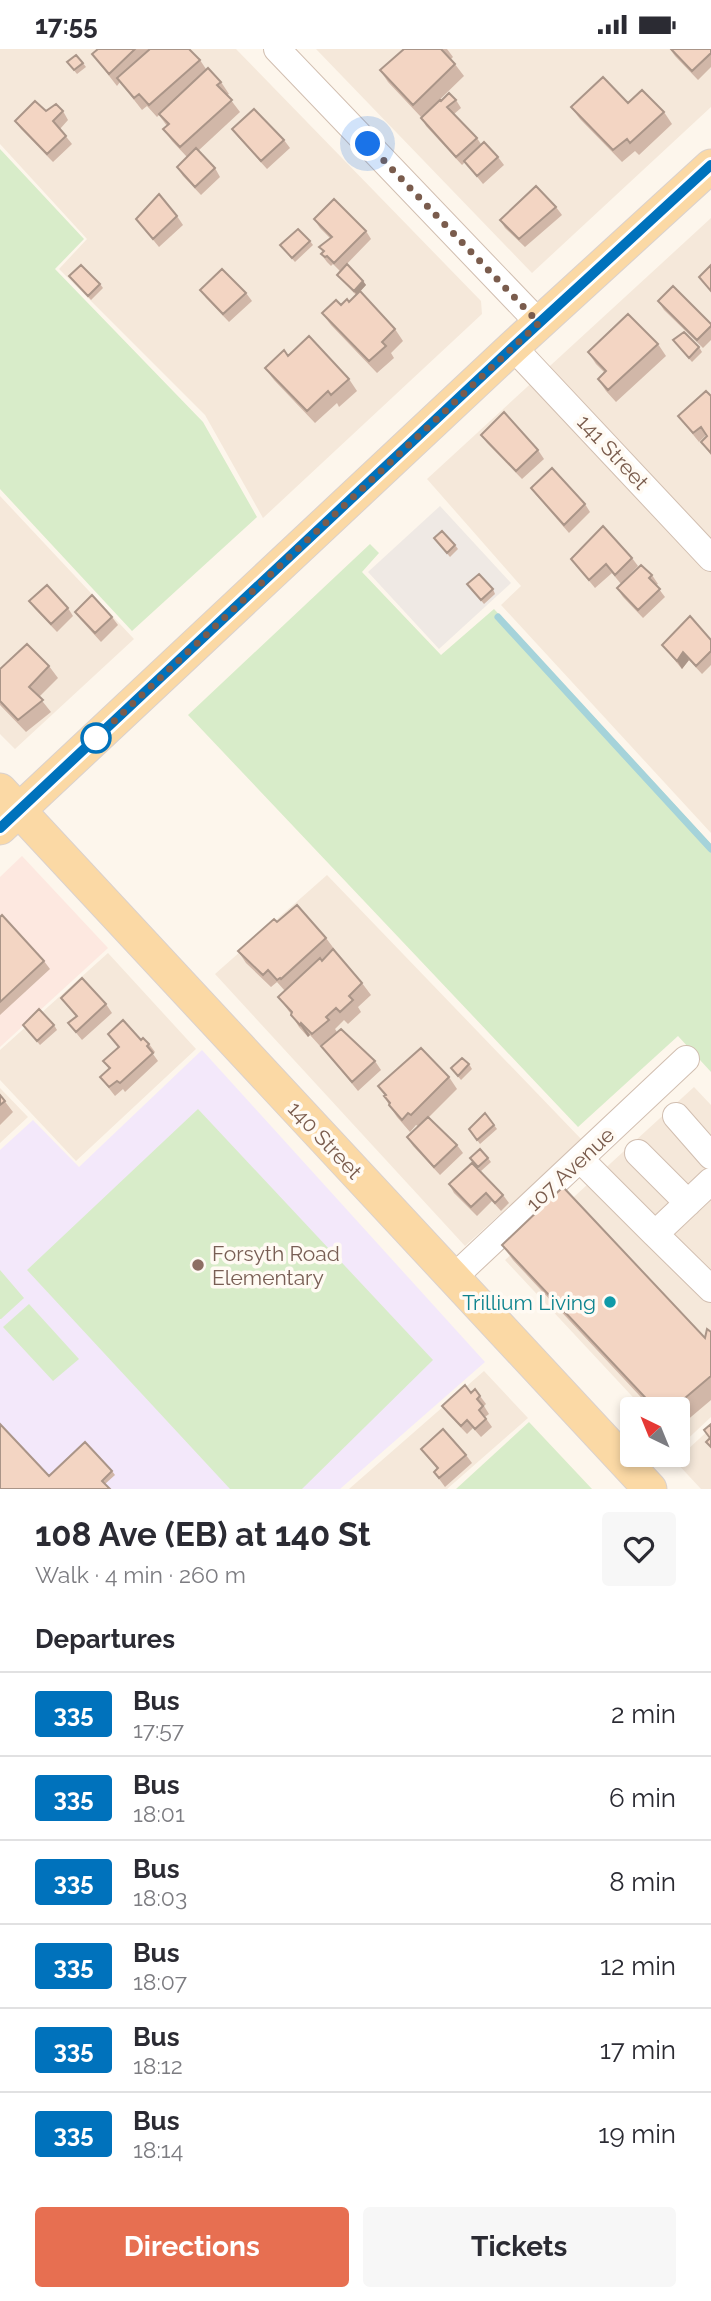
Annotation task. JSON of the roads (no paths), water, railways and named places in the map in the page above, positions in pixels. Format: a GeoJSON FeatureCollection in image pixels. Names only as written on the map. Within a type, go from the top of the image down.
{"type":"FeatureCollection","features":[{"type":"Feature","properties":{"kind":"main road"},"geometry":{"type":"LineString","coordinates":[[6,809],[711,166]]}},
{"type":"Feature","properties":{"kind":"main road","name":"140 Street"},"geometry":{"type":"LineString","coordinates":[[6,809],[650,1489]]}},
{"type":"Feature","properties":{"kind":"street"},"geometry":{"type":"LineString","coordinates":[[277,49],[539,323]]}},
{"type":"Feature","properties":{"kind":"street","name":"141 Street"},"geometry":{"type":"LineString","coordinates":[[513,347],[711,558]]}},
{"type":"Feature","properties":{"kind":"street","name":"107 Avenue"},"geometry":{"type":"LineString","coordinates":[[453,1278],[686,1059]]}},
{"type":"Feature","properties":{"kind":"street"},"geometry":{"type":"LineString","coordinates":[[676,1116],[711,1156]]}},
{"type":"Feature","properties":{"kind":"street"},"geometry":{"type":"LineString","coordinates":[[638,1153],[688,1203]]}},
{"type":"Feature","properties":{"kind":"street"},"geometry":{"type":"LineString","coordinates":[[580,1159],[711,1289]]}},
{"type":"Feature","properties":{"kind":"street"},"geometry":{"type":"LineString","coordinates":[[655,1234],[711,1181]]}},
{"type":"Feature","properties":{"kind":"waterway"},"geometry":{"type":"LineString","coordinates":[[498,617],[711,849]]}},
{"type":"Feature","properties":{"kind":"place","name":"Forsyth Road Elementary"},"geometry":{"type":"Point","coordinates":[198,1265]}},
{"type":"Feature","properties":{"kind":"place","name":"Trillium Living"},"geometry":{"type":"Point","coordinates":[610,1302]}}]}
